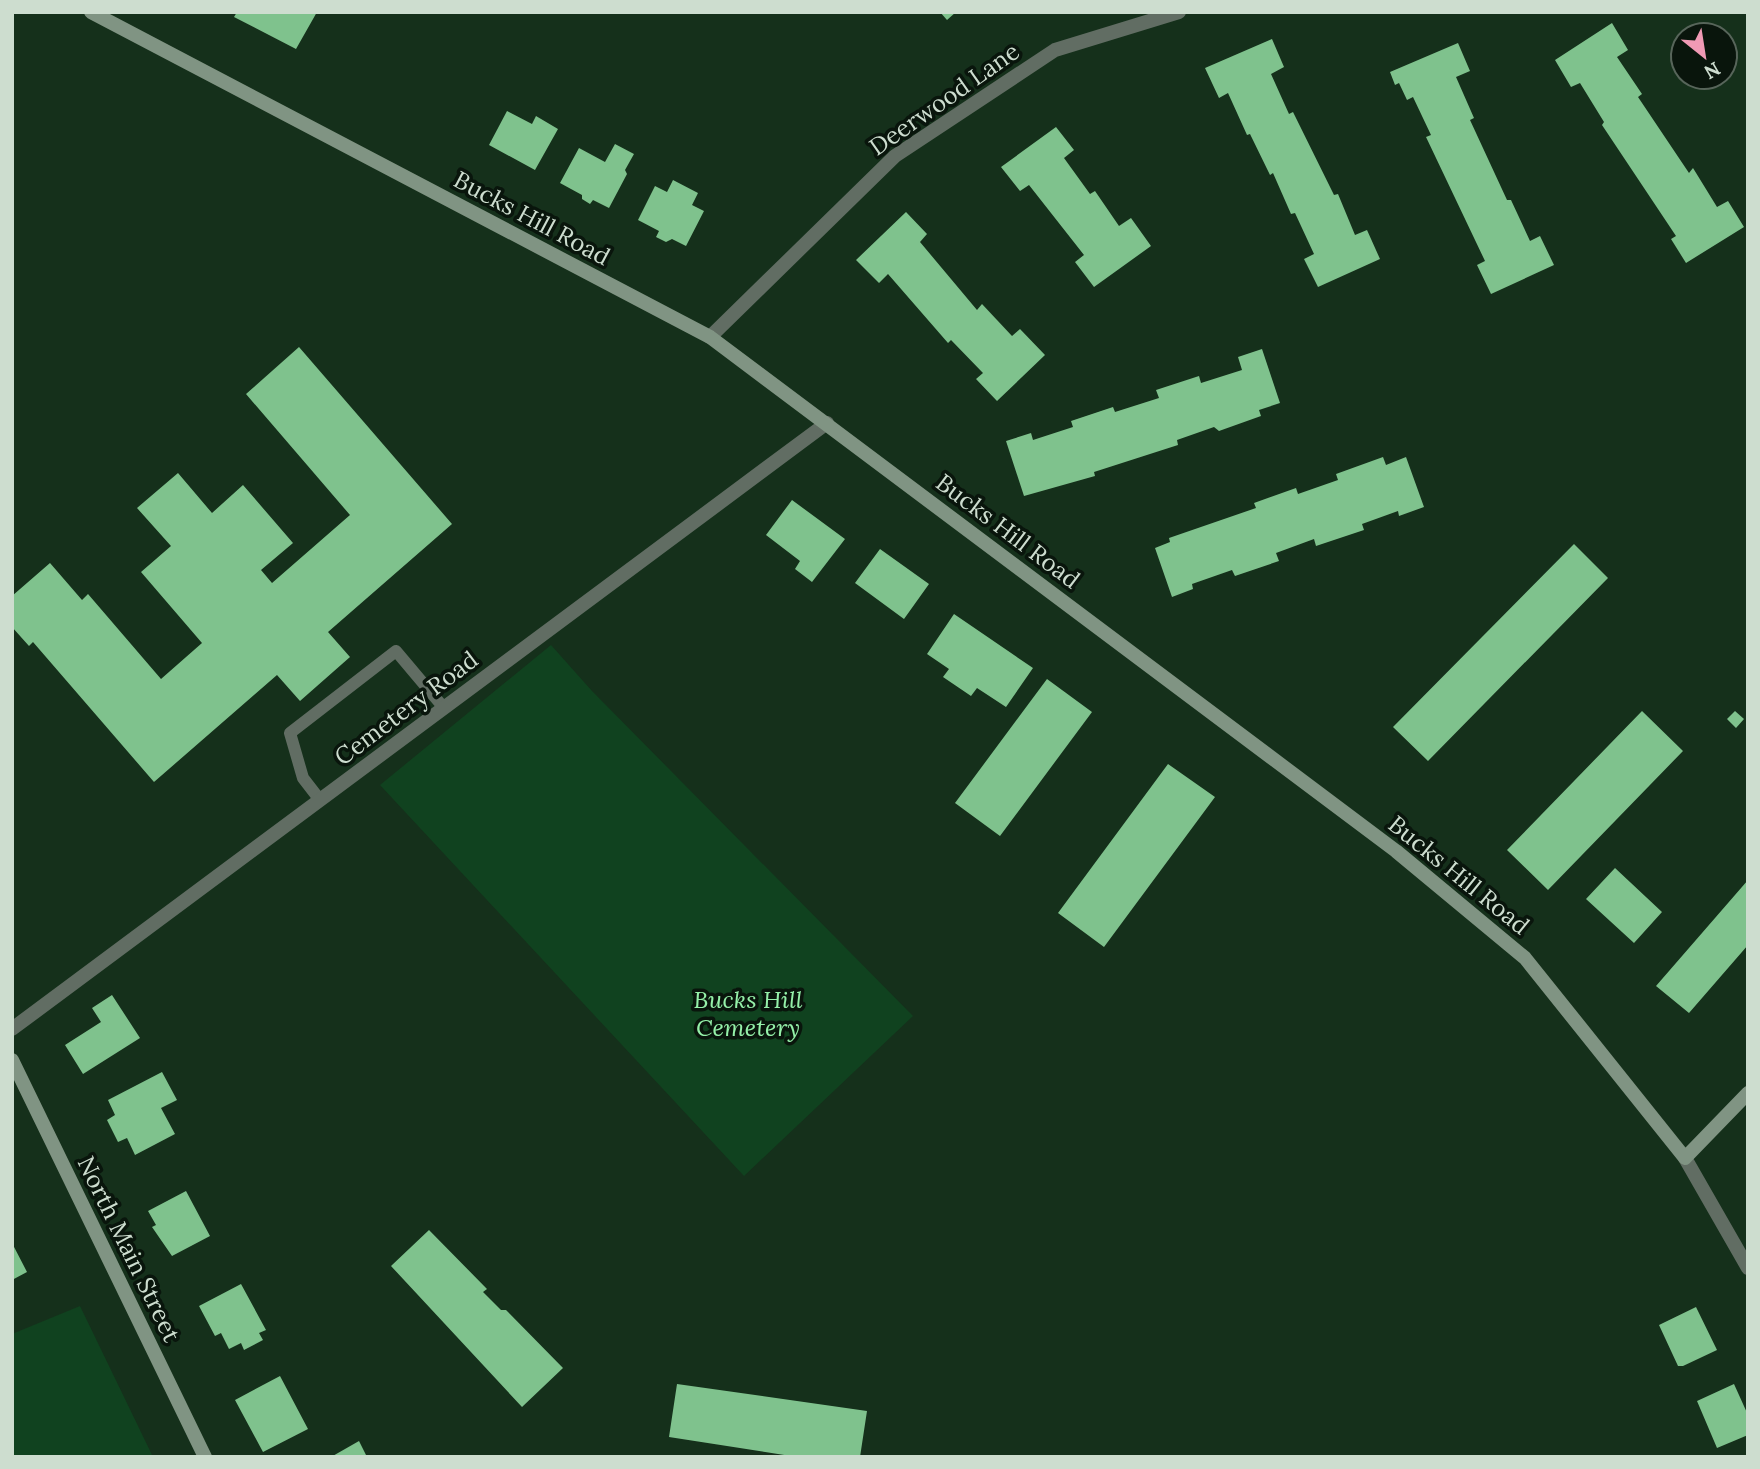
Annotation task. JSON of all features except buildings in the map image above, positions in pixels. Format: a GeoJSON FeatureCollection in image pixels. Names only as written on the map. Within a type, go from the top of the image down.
{"type":"FeatureCollection","features":[{"type":"Feature","properties":{"kind":"street","name":"Bucks Hill Road"},"geometry":{"type":"LineString","coordinates":[[91,12],[710,337],[1396,852],[1525,958],[1685,1158],[1748,1268]]}},
{"type":"Feature","properties":{"kind":"street","name":"Deerwood Lane"},"geometry":{"type":"LineString","coordinates":[[710,337],[895,156],[1055,50],[1178,12]]}},
{"type":"Feature","properties":{"kind":"street","name":"Cemetery Road"},"geometry":{"type":"LineString","coordinates":[[12,1029],[827,423]]}},
{"type":"Feature","properties":{"kind":"street","name":"North Main Street"},"geometry":{"type":"LineString","coordinates":[[12,1060],[205,1457]]}},
{"type":"Feature","properties":{"kind":"street"},"geometry":{"type":"LineString","coordinates":[[1685,1158],[1748,1093]]}},
{"type":"Feature","properties":{"kind":"lane"},"geometry":{"type":"LineString","coordinates":[[320,800],[303,778],[290,733],[396,651],[444,708]]}},
{"type":"Feature","properties":{"kind":"green space","name":"Bucks Hill Cemetery"},"geometry":{"type":"Polygon","coordinates":[[[551,645],[592,691],[913,1016],[744,1176],[380,785],[551,645]]]}},
{"type":"Feature","properties":{"kind":"green space"},"geometry":{"type":"Polygon","coordinates":[[[80,1306],[153,1457],[12,1457],[12,1334],[80,1306]]]}}]}
